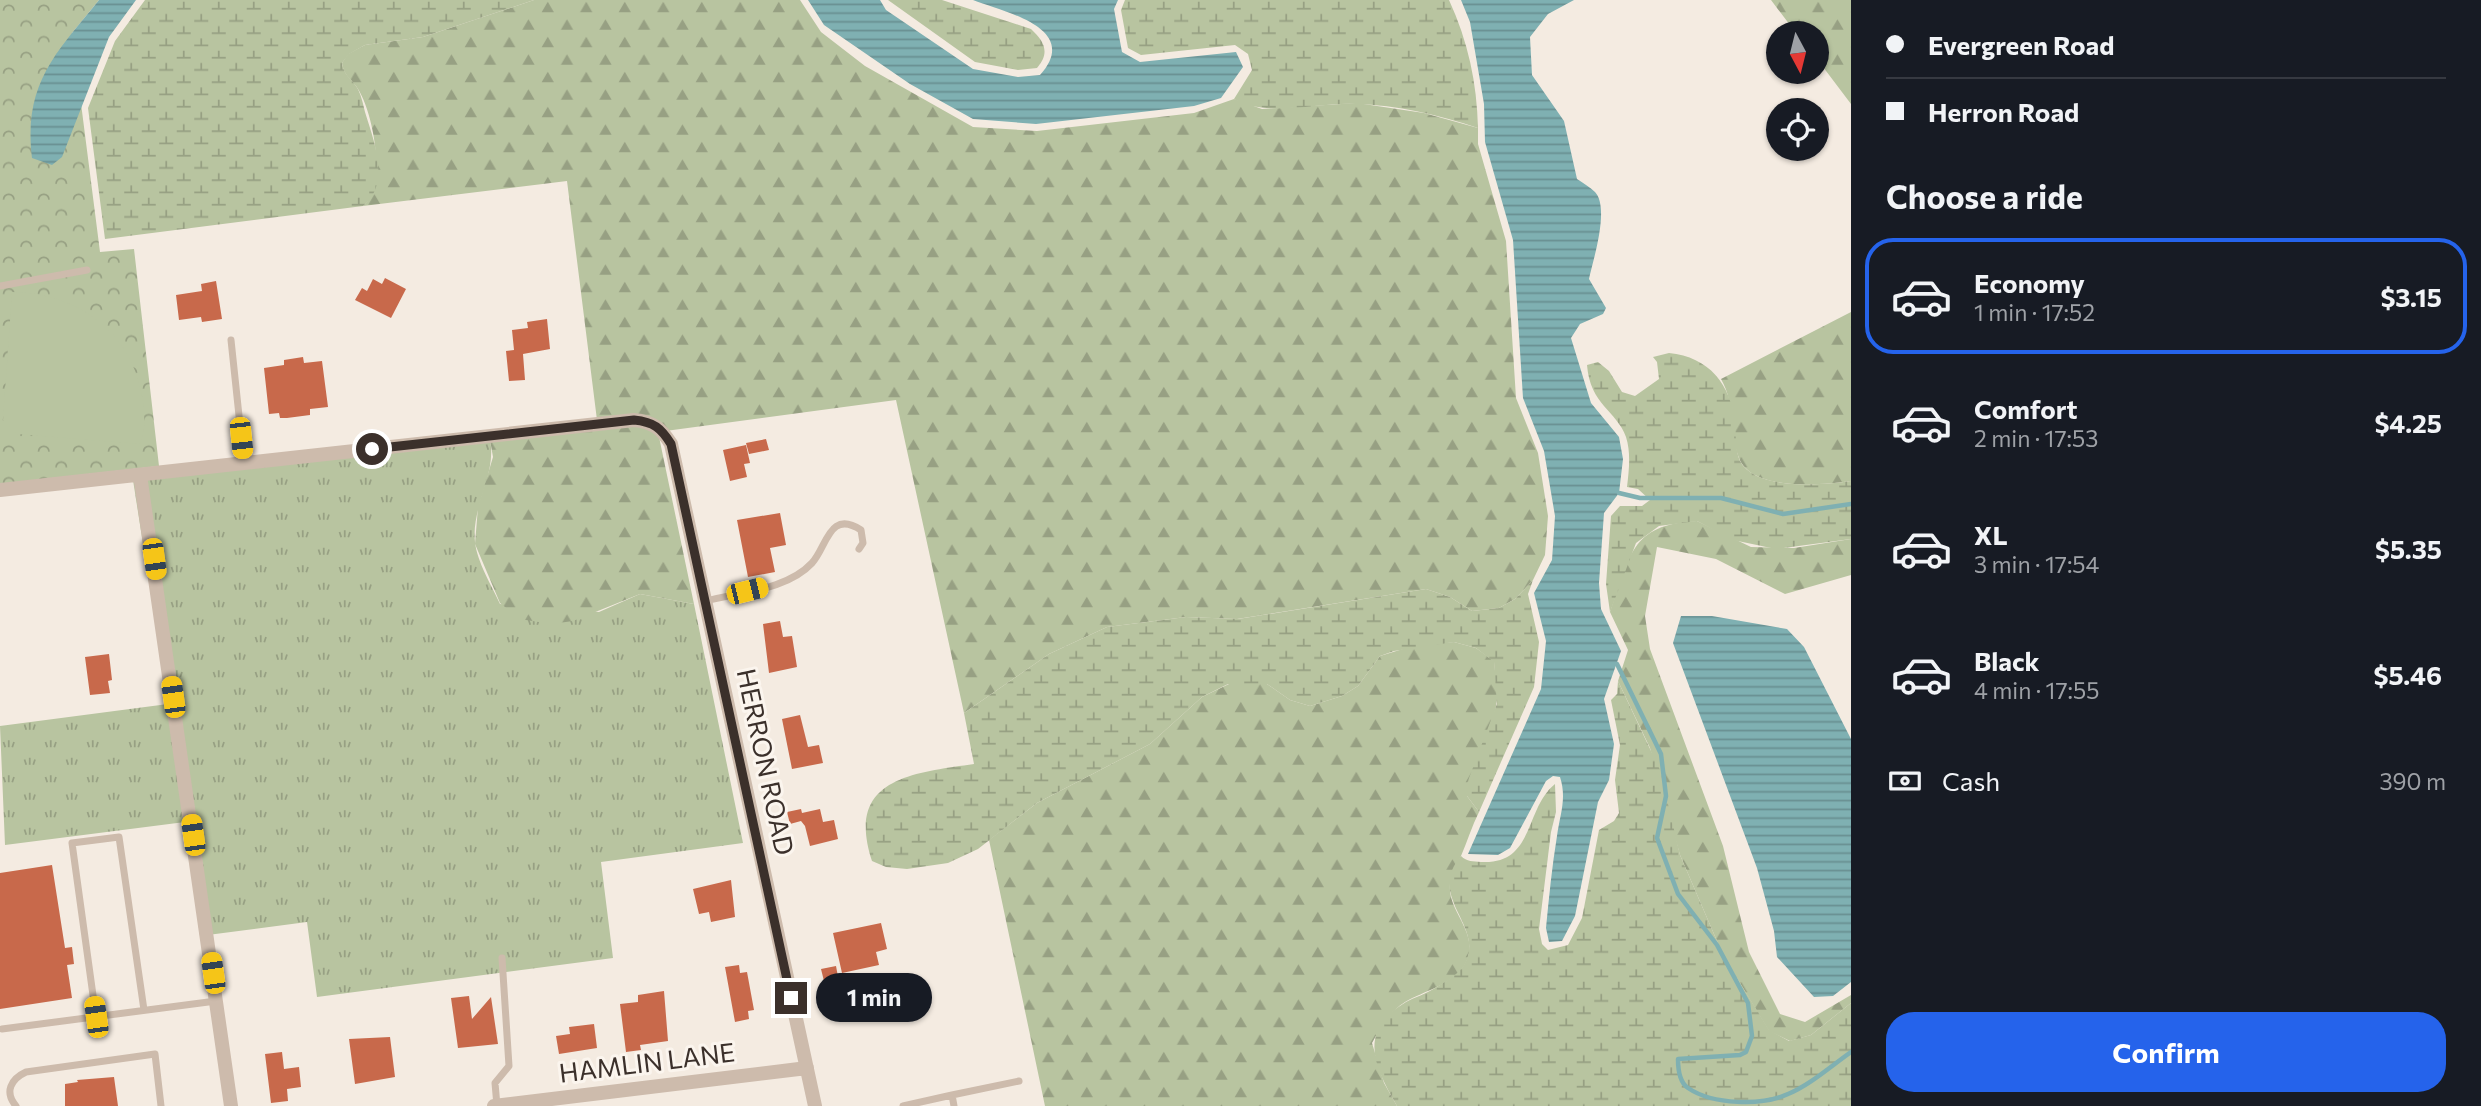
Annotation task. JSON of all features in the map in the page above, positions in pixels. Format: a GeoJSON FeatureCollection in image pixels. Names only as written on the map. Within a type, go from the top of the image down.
{"type":"FeatureCollection","features":[{"type":"Feature","properties":{"kind":"street","name":"HERRON ROAD"},"geometry":{"type":"LineString","coordinates":[[244,463],[634,420],[650,422],[663,430],[671,444],[815,1106]]}},
{"type":"Feature","properties":{"kind":"street"},"geometry":{"type":"LineString","coordinates":[[0,489],[244,463]]}},
{"type":"Feature","properties":{"kind":"street"},"geometry":{"type":"LineString","coordinates":[[140,475],[231,1106]]}},
{"type":"Feature","properties":{"kind":"street","name":"HAMLIN LANE"},"geometry":{"type":"LineString","coordinates":[[495,1106],[807,1068]]}},
{"type":"Feature","properties":{"kind":"lane"},"geometry":{"type":"LineString","coordinates":[[0,286],[87,270]]}},
{"type":"Feature","properties":{"kind":"lane"},"geometry":{"type":"LineString","coordinates":[[231,340],[244,463]]}},
{"type":"Feature","properties":{"kind":"lane"},"geometry":{"type":"LineString","coordinates":[[705,601],[789,580],[813,562],[830,531],[839,524],[847,523],[860,530],[863,543],[859,549]]}},
{"type":"Feature","properties":{"kind":"lane"},"geometry":{"type":"LineString","coordinates":[[96,1017],[72,844],[119,837],[144,1010]]}},
{"type":"Feature","properties":{"kind":"lane"},"geometry":{"type":"LineString","coordinates":[[495,1106],[495,1083],[509,1066],[502,958]]}},
{"type":"Feature","properties":{"kind":"lane"},"geometry":{"type":"LineString","coordinates":[[2,1029],[216,1001]]}},
{"type":"Feature","properties":{"kind":"lane"},"geometry":{"type":"LineString","coordinates":[[16,1106],[10,1096],[12,1081],[26,1072],[155,1054],[161,1106]]}},
{"type":"Feature","properties":{"kind":"lane"},"geometry":{"type":"LineString","coordinates":[[904,1106],[1019,1081]]}},
{"type":"Feature","properties":{"kind":"lane"},"geometry":{"type":"LineString","coordinates":[[952,1095],[954,1106]]}},
{"type":"Feature","properties":{"kind":"green space"},"geometry":{"type":"Polygon","coordinates":[[[0,0],[99,0],[72,33],[100,252],[134,249],[159,466],[0,484],[0,0]]]}},
{"type":"Feature","properties":{"kind":"green space"},"geometry":{"type":"Polygon","coordinates":[[[145,0],[534,0],[423,37],[365,45],[349,54],[342,63],[343,67],[361,95],[378,162],[376,186],[363,206],[105,239],[88,108],[115,41],[145,0]]]}},
{"type":"Feature","properties":{"kind":"green space"},"geometry":{"type":"Polygon","coordinates":[[[534,0],[800,0],[821,32],[865,66],[973,127],[1037,131],[1194,113],[1234,99],[1262,109],[1357,103],[1424,113],[1478,128],[1478,144],[1506,241],[1516,398],[1538,453],[1548,516],[1545,555],[1533,580],[1515,599],[1499,608],[1472,611],[1450,597],[1426,589],[1237,619],[1186,617],[1107,627],[1049,654],[964,713],[896,400],[658,432],[694,604],[640,594],[573,621],[551,624],[520,619],[500,603],[475,544],[478,507],[493,457],[490,440],[598,428],[567,181],[363,206],[371,196],[375,182],[375,147],[368,112],[342,63],[348,54],[365,45],[423,37],[534,0]]]}},
{"type":"Feature","properties":{"kind":"green space"},"geometry":{"type":"Polygon","coordinates":[[[888,0],[942,0],[1031,29],[1040,38],[1044,57],[1037,68],[1018,70],[975,62],[888,0]]]}},
{"type":"Feature","properties":{"kind":"green space"},"geometry":{"type":"Polygon","coordinates":[[[1125,0],[1449,0],[1470,62],[1478,128],[1387,106],[1342,104],[1261,108],[1247,105],[1234,99],[1252,70],[1248,54],[1235,45],[1141,55],[1128,48],[1121,10],[1125,0]]]}},
{"type":"Feature","properties":{"kind":"green space"},"geometry":{"type":"Polygon","coordinates":[[[1771,0],[1851,0],[1851,104],[1829,75],[1829,21],[1787,21],[1771,0]]]}},
{"type":"Feature","properties":{"kind":"green space"},"geometry":{"type":"Polygon","coordinates":[[[12,292],[36,294],[79,308],[113,335],[126,352],[136,373],[142,396],[144,420],[140,444],[17,434],[3,420],[12,292]]]}},
{"type":"Feature","properties":{"kind":"green space"},"geometry":{"type":"Polygon","coordinates":[[[1851,312],[1851,481],[1789,484],[1758,476],[1746,469],[1736,448],[1729,399],[1721,379],[1851,312]]]}},
{"type":"Feature","properties":{"kind":"green space"},"geometry":{"type":"Polygon","coordinates":[[[1669,353],[1696,360],[1716,375],[1723,385],[1733,410],[1738,457],[1748,471],[1775,482],[1791,484],[1851,481],[1851,539],[1776,549],[1733,540],[1697,521],[1659,526],[1636,543],[1610,612],[1606,584],[1611,516],[1620,506],[1642,506],[1650,500],[1638,489],[1627,487],[1628,443],[1617,420],[1598,399],[1589,379],[1587,365],[1598,362],[1609,371],[1622,392],[1635,396],[1659,379],[1657,362],[1653,357],[1669,353]]]}},
{"type":"Feature","properties":{"kind":"green space"},"geometry":{"type":"Polygon","coordinates":[[[490,440],[490,465],[477,516],[475,542],[482,566],[500,604],[599,612],[640,594],[694,604],[743,843],[601,862],[613,958],[317,997],[307,922],[200,936],[185,822],[5,845],[0,726],[168,704],[133,480],[490,440]]]}},
{"type":"Feature","properties":{"kind":"green space"},"geometry":{"type":"Polygon","coordinates":[[[1697,521],[1751,547],[1794,548],[1851,539],[1851,575],[1785,594],[1716,559],[1657,547],[1645,616],[1650,649],[1723,846],[1749,952],[1780,1014],[1805,1022],[1851,995],[1851,1003],[1811,1035],[1790,1041],[1769,1031],[1723,955],[1680,855],[1650,748],[1618,681],[1628,650],[1610,612],[1628,560],[1645,537],[1658,529],[1697,521]]]}},
{"type":"Feature","properties":{"kind":"green space"},"geometry":{"type":"Polygon","coordinates":[[[1533,580],[1528,594],[1539,642],[1534,687],[1479,812],[1467,796],[1466,786],[1497,704],[1494,662],[1476,648],[1454,642],[1394,651],[1380,656],[1358,686],[1342,696],[1310,706],[1290,700],[1267,684],[1228,684],[1202,697],[1150,744],[1037,803],[978,849],[948,863],[907,869],[886,867],[872,861],[866,834],[868,813],[876,797],[889,785],[907,777],[974,764],[964,713],[1049,654],[1107,627],[1186,617],[1238,619],[1426,589],[1450,597],[1472,611],[1499,608],[1515,599],[1533,580]]]}},
{"type":"Feature","properties":{"kind":"green space"},"geometry":{"type":"Polygon","coordinates":[[[1454,642],[1476,648],[1494,661],[1497,691],[1495,712],[1469,783],[1467,796],[1479,812],[1450,879],[1452,899],[1468,936],[1469,955],[1459,973],[1394,1010],[1372,1043],[1384,1083],[1397,1106],[1045,1106],[989,840],[1037,803],[1150,744],[1202,697],[1229,684],[1267,684],[1290,700],[1310,706],[1342,696],[1358,686],[1380,656],[1416,645],[1454,642]]]}},
{"type":"Feature","properties":{"kind":"green space"},"geometry":{"type":"Polygon","coordinates":[[[1618,681],[1660,770],[1680,855],[1723,955],[1769,1030],[1789,1041],[1811,1035],[1851,1003],[1851,1106],[1397,1106],[1377,1063],[1374,1050],[1376,1037],[1381,1025],[1391,1013],[1455,975],[1464,965],[1469,951],[1468,937],[1452,899],[1452,871],[1461,856],[1481,862],[1498,861],[1511,855],[1527,834],[1545,795],[1555,784],[1556,812],[1539,929],[1542,944],[1548,950],[1568,945],[1582,918],[1599,830],[1614,821],[1619,813],[1615,780],[1620,745],[1611,700],[1617,694],[1618,681]]]}},
{"type":"Feature","properties":{"kind":"water"},"geometry":{"type":"Polygon","coordinates":[[[99,0],[136,0],[109,37],[62,157],[52,165],[32,158],[31,132],[38,89],[57,54],[99,0]]]}},
{"type":"Feature","properties":{"kind":"water"},"geometry":{"type":"Polygon","coordinates":[[[808,0],[880,0],[886,10],[973,69],[1018,77],[1040,75],[1050,59],[1052,45],[1034,24],[973,0],[1118,0],[1114,9],[1122,52],[1140,62],[1236,52],[1243,67],[1221,98],[1194,106],[1036,124],[973,119],[910,84],[824,25],[808,0]]]}},
{"type":"Feature","properties":{"kind":"water"},"geometry":{"type":"Polygon","coordinates":[[[1461,0],[1574,0],[1548,14],[1530,37],[1532,75],[1564,121],[1577,179],[1595,192],[1601,210],[1599,234],[1589,279],[1606,308],[1603,314],[1580,324],[1571,338],[1591,403],[1619,437],[1623,459],[1619,493],[1604,513],[1599,583],[1601,609],[1621,651],[1604,699],[1614,744],[1609,780],[1598,802],[1575,916],[1562,941],[1549,942],[1546,928],[1563,800],[1560,777],[1553,776],[1546,781],[1510,848],[1498,855],[1468,854],[1541,689],[1546,641],[1534,593],[1552,560],[1555,516],[1544,451],[1523,398],[1513,240],[1485,142],[1484,104],[1470,22],[1461,0]]]}},
{"type":"Feature","properties":{"kind":"water"},"geometry":{"type":"Polygon","coordinates":[[[1681,616],[1712,616],[1787,629],[1804,647],[1851,739],[1851,982],[1833,996],[1814,997],[1777,957],[1774,931],[1757,868],[1673,643],[1681,616]]]}},
{"type":"Feature","properties":{"kind":"building"},"geometry":{"type":"Polygon","coordinates":[[[385,278],[406,289],[391,318],[355,300],[362,288],[367,291],[373,279],[382,284],[385,278]]]}},
{"type":"Feature","properties":{"kind":"building"},"geometry":{"type":"Polygon","coordinates":[[[216,281],[222,319],[202,322],[201,317],[179,320],[176,295],[202,291],[201,284],[216,281]]]}},
{"type":"Feature","properties":{"kind":"building"},"geometry":{"type":"Polygon","coordinates":[[[547,319],[550,349],[523,354],[525,380],[509,381],[506,351],[514,350],[512,330],[528,328],[527,322],[547,319]]]}},
{"type":"Feature","properties":{"kind":"building"},"geometry":{"type":"Polygon","coordinates":[[[303,357],[304,363],[322,361],[328,407],[310,409],[310,415],[287,418],[280,418],[279,413],[269,414],[264,368],[284,365],[284,360],[303,357]]]}},
{"type":"Feature","properties":{"kind":"building"},"geometry":{"type":"Polygon","coordinates":[[[766,439],[769,450],[749,454],[746,443],[766,439]]]}},
{"type":"Feature","properties":{"kind":"building"},"geometry":{"type":"Polygon","coordinates":[[[746,445],[750,463],[744,464],[747,477],[730,481],[723,450],[746,445]]]}},
{"type":"Feature","properties":{"kind":"building"},"geometry":{"type":"Polygon","coordinates":[[[780,513],[786,545],[770,548],[775,572],[748,577],[737,520],[780,513]]]}},
{"type":"Feature","properties":{"kind":"building"},"geometry":{"type":"Polygon","coordinates":[[[780,621],[783,637],[792,636],[797,667],[769,673],[763,624],[780,621]]]}},
{"type":"Feature","properties":{"kind":"building"},"geometry":{"type":"Polygon","coordinates":[[[109,654],[112,680],[108,681],[110,693],[90,695],[85,657],[109,654]]]}},
{"type":"Feature","properties":{"kind":"building"},"geometry":{"type":"Polygon","coordinates":[[[800,715],[808,747],[819,745],[823,763],[792,769],[782,719],[800,715]]]}},
{"type":"Feature","properties":{"kind":"building"},"geometry":{"type":"Polygon","coordinates":[[[801,809],[802,813],[820,809],[823,822],[834,820],[838,839],[810,846],[805,826],[801,821],[790,824],[787,812],[801,809]]]}},
{"type":"Feature","properties":{"kind":"building"},"geometry":{"type":"Polygon","coordinates":[[[52,865],[65,948],[72,947],[74,964],[67,965],[72,998],[0,1009],[0,873],[52,865]]]}},
{"type":"Feature","properties":{"kind":"building"},"geometry":{"type":"Polygon","coordinates":[[[731,880],[735,917],[711,922],[709,912],[699,914],[693,889],[731,880]]]}},
{"type":"Feature","properties":{"kind":"building"},"geometry":{"type":"Polygon","coordinates":[[[881,923],[887,949],[876,952],[879,965],[842,973],[833,933],[881,923]]]}},
{"type":"Feature","properties":{"kind":"building"},"geometry":{"type":"Polygon","coordinates":[[[739,965],[740,973],[747,972],[754,1010],[748,1011],[749,1019],[735,1022],[725,967],[739,965]]]}},
{"type":"Feature","properties":{"kind":"building"},"geometry":{"type":"Polygon","coordinates":[[[836,966],[839,982],[825,985],[821,969],[836,966]]]}},
{"type":"Feature","properties":{"kind":"building"},"geometry":{"type":"Polygon","coordinates":[[[664,991],[668,1041],[640,1045],[641,1050],[626,1052],[620,1004],[638,1002],[638,995],[664,991]]]}},
{"type":"Feature","properties":{"kind":"building"},"geometry":{"type":"Polygon","coordinates":[[[469,996],[472,1019],[491,997],[498,1044],[458,1048],[451,998],[469,996]]]}},
{"type":"Feature","properties":{"kind":"building"},"geometry":{"type":"Polygon","coordinates":[[[594,1024],[597,1048],[559,1054],[556,1036],[570,1034],[569,1027],[594,1024]]]}},
{"type":"Feature","properties":{"kind":"building"},"geometry":{"type":"Polygon","coordinates":[[[390,1037],[395,1077],[355,1084],[349,1039],[390,1037]]]}},
{"type":"Feature","properties":{"kind":"building"},"geometry":{"type":"Polygon","coordinates":[[[282,1052],[284,1069],[299,1067],[301,1087],[287,1089],[288,1101],[271,1103],[265,1054],[282,1052]]]}},
{"type":"Feature","properties":{"kind":"building"},"geometry":{"type":"Polygon","coordinates":[[[114,1077],[118,1106],[65,1106],[65,1084],[78,1082],[77,1080],[114,1077]]]}},
{"type":"Feature","properties":{"kind":"waterway"},"geometry":{"type":"LineString","coordinates":[[1619,493],[1640,498],[1721,498],[1783,514],[1851,504]]}},
{"type":"Feature","properties":{"kind":"waterway"},"geometry":{"type":"LineString","coordinates":[[1617,664],[1661,754],[1666,796],[1657,838],[1678,894],[1717,945],[1748,1003],[1752,1036],[1746,1052],[1740,1055],[1678,1059],[1681,1079],[1688,1088],[1711,1098],[1738,1102],[1765,1101],[1796,1090],[1851,1052]]}},
{"type":"Feature","properties":{"kind":"route"},"geometry":{"type":"LineString","coordinates":[[372,449],[634,420],[650,422],[663,430],[671,444],[791,998]]}}]}
